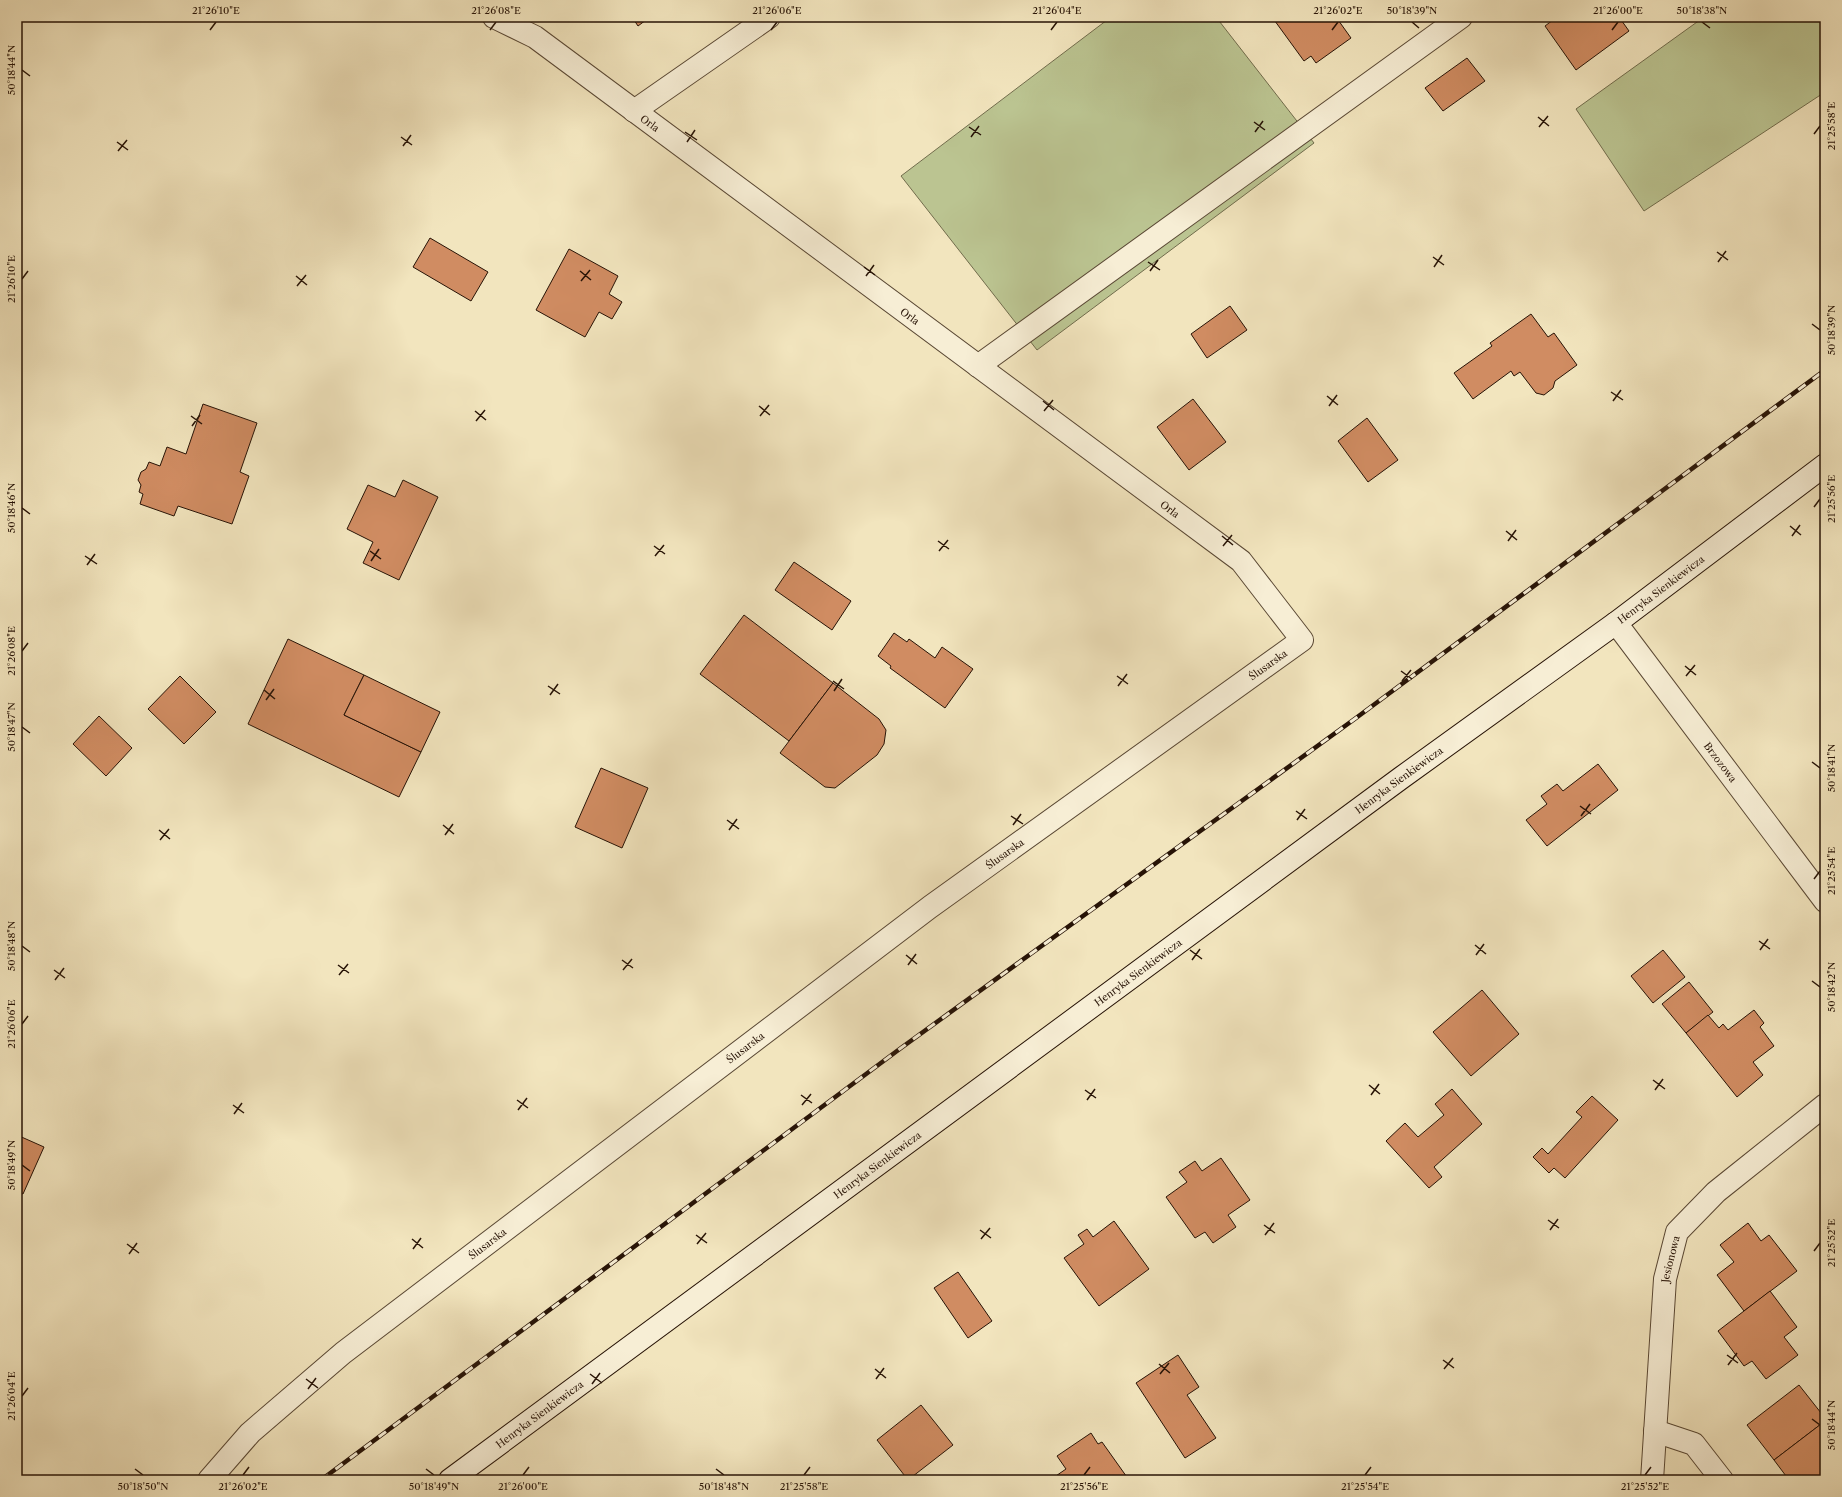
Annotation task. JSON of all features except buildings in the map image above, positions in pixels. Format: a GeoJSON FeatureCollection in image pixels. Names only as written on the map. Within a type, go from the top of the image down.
{"type":"FeatureCollection","features":[{"type":"Feature","properties":{"kind":"street","name":"Orla"},"geometry":{"type":"LineString","coordinates":[[494,17],[535,37],[1241,561],[1302,640]]}},
{"type":"Feature","properties":{"kind":"street"},"geometry":{"type":"LineString","coordinates":[[634,111],[769,17]]}},
{"type":"Feature","properties":{"kind":"street"},"geometry":{"type":"LineString","coordinates":[[978,366],[1461,17]]}},
{"type":"Feature","properties":{"kind":"street","name":"Henryka Sienkiewicza"},"geometry":{"type":"LineString","coordinates":[[450,1480],[1382,792],[1616,623],[1825,465]]}},
{"type":"Feature","properties":{"kind":"street","name":"Brzozowa"},"geometry":{"type":"LineString","coordinates":[[1616,623],[1825,901]]}},
{"type":"Feature","properties":{"kind":"street","name":"Ślusarska"},"geometry":{"type":"LineString","coordinates":[[209,1480],[250,1433],[344,1353],[930,907],[1302,640]]}},
{"type":"Feature","properties":{"kind":"street","name":"Jesionowa"},"geometry":{"type":"LineString","coordinates":[[1652,1480],[1665,1279],[1677,1232],[1716,1192],[1825,1105]]}},
{"type":"Feature","properties":{"kind":"street"},"geometry":{"type":"LineString","coordinates":[[1655,1431],[1694,1444],[1722,1480]]}},
{"type":"Feature","properties":{"kind":"green space"},"geometry":{"type":"Polygon","coordinates":[[[1111,17],[1216,17],[1314,143],[1037,350],[901,176],[1111,17]]]}},
{"type":"Feature","properties":{"kind":"green space"},"geometry":{"type":"Polygon","coordinates":[[[1704,17],[1825,17],[1825,92],[1644,211],[1576,109],[1704,17]]]}},
{"type":"Feature","properties":{"kind":"railway"},"geometry":{"type":"LineString","coordinates":[[321,1480],[901,1048],[1356,718],[1825,370]]}}]}
